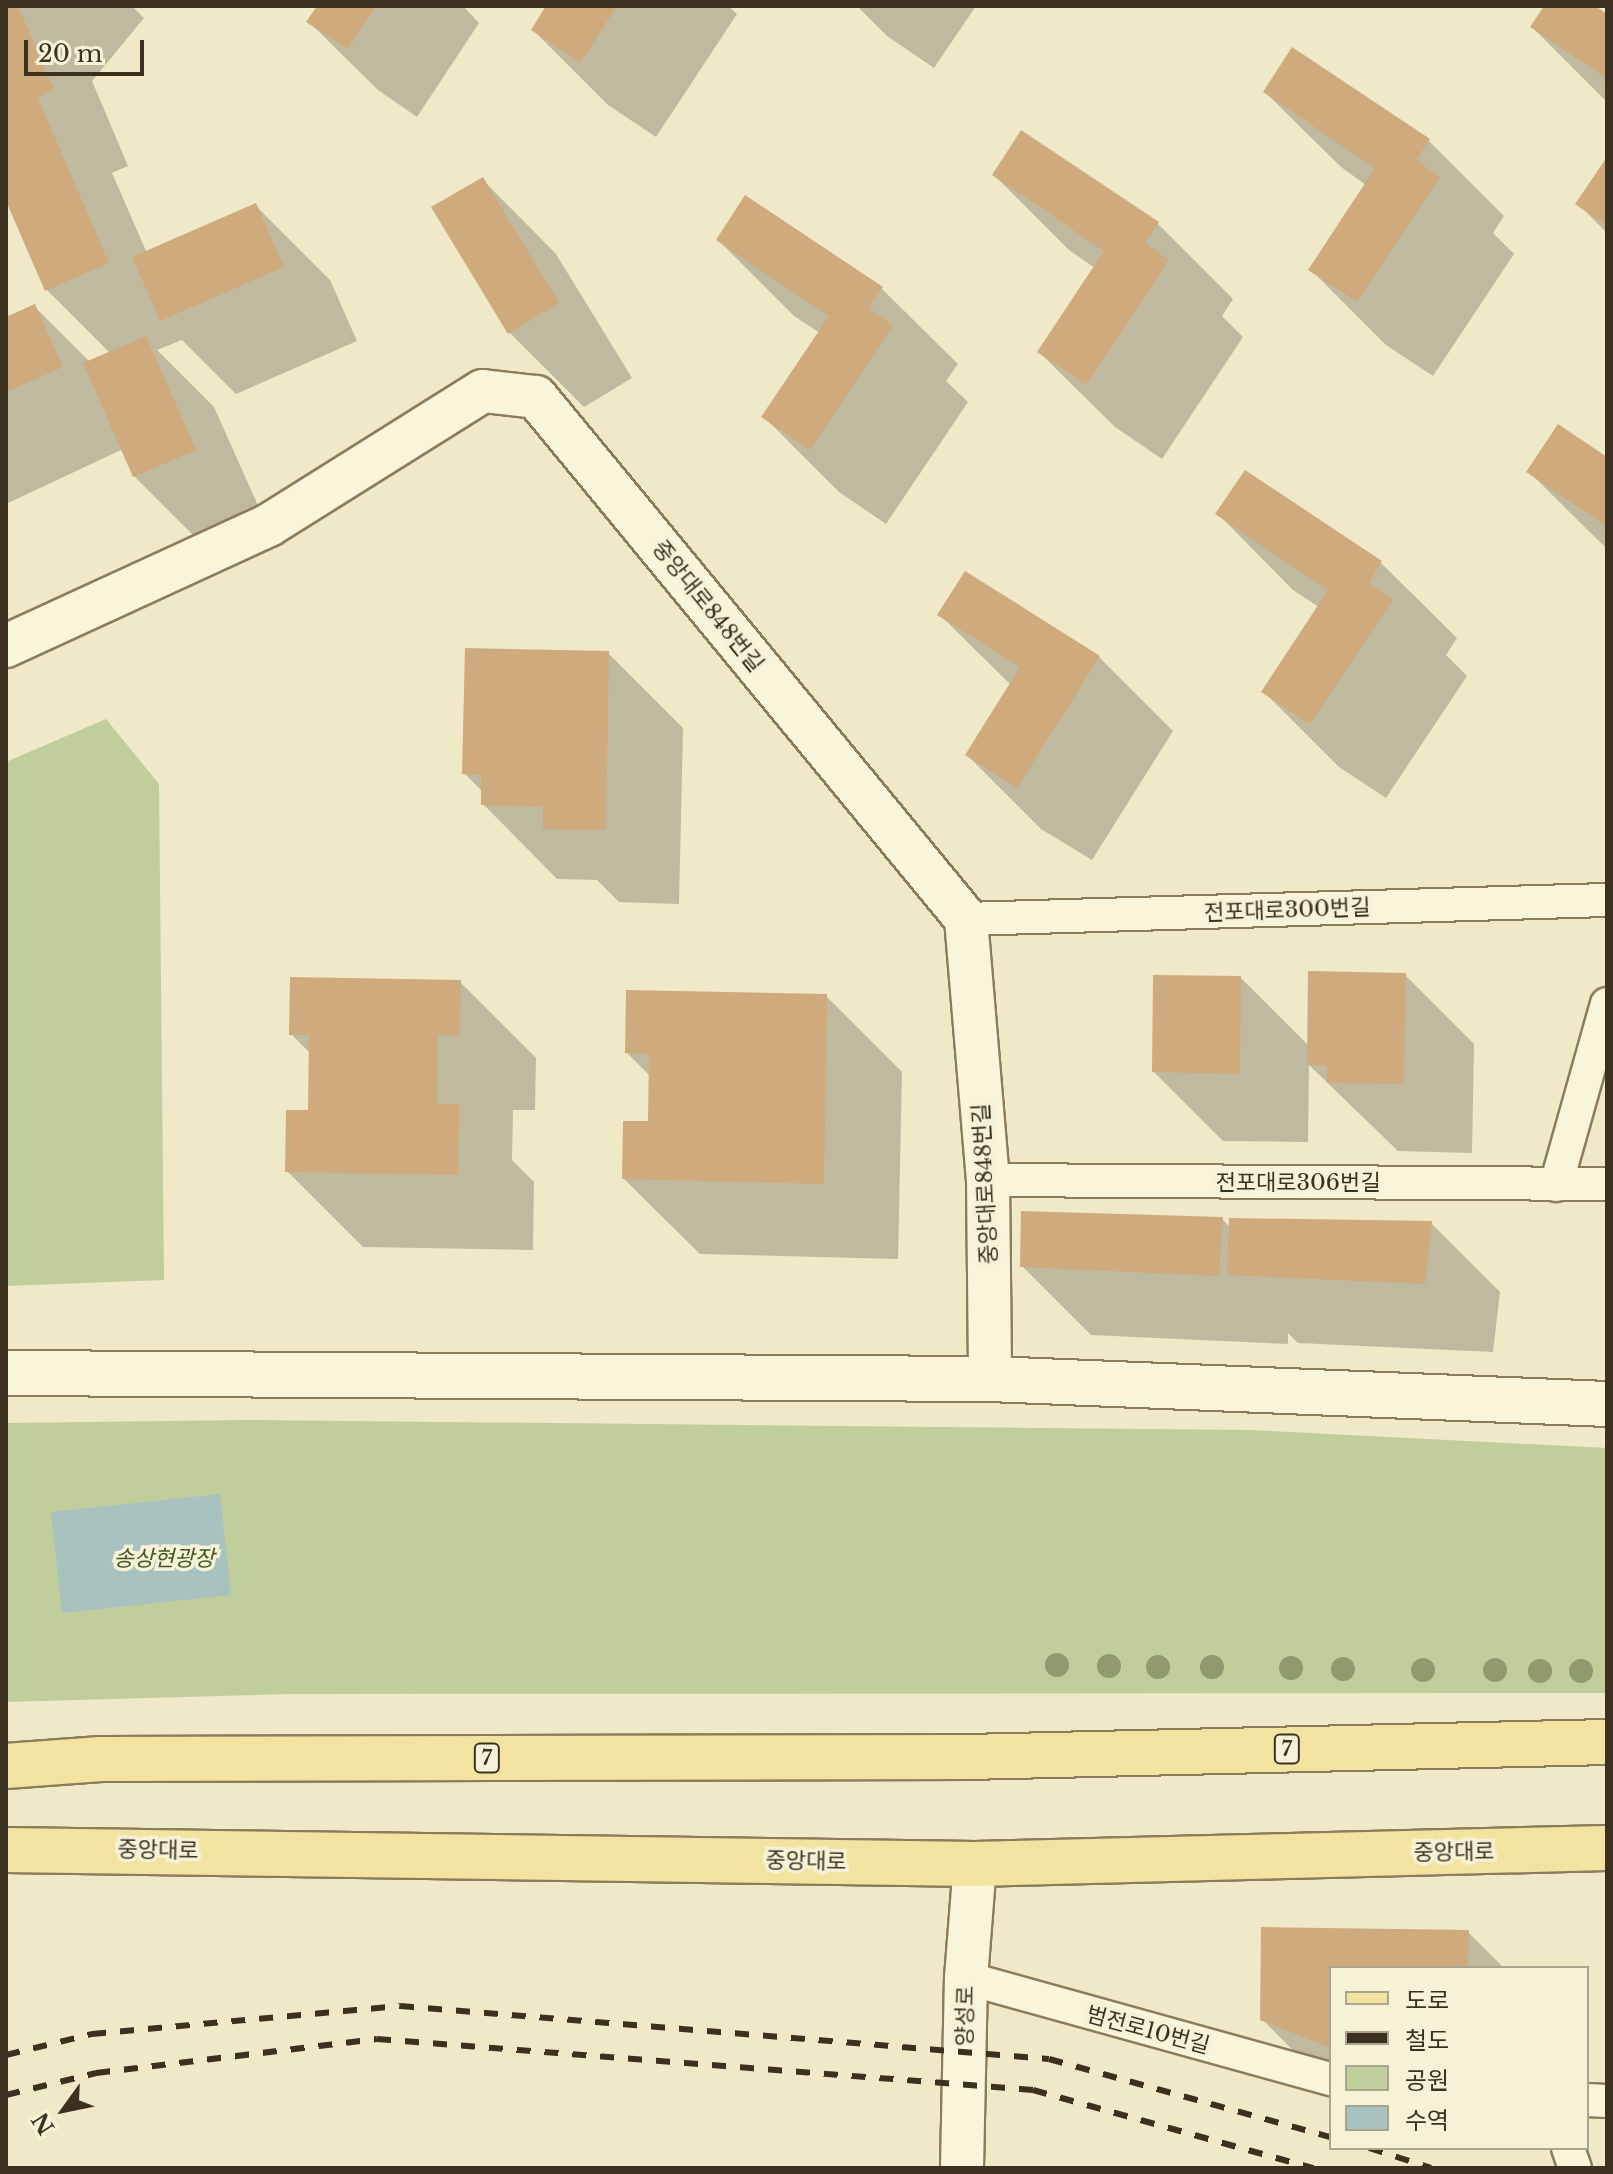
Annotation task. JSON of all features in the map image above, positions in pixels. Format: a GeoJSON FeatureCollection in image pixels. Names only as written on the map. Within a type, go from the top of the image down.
{"type":"FeatureCollection","features":[{"type":"Feature","properties":{"kind":"main road"},"geometry":{"type":"LineString","coordinates":[[6,1373],[990,1379],[1607,1404]]}},
{"type":"Feature","properties":{"kind":"main road","name":"7"},"geometry":{"type":"LineString","coordinates":[[6,1766],[101,1759],[967,1757],[1607,1742]]}},
{"type":"Feature","properties":{"kind":"main road","name":"중앙대로"},"geometry":{"type":"LineString","coordinates":[[6,1835],[99,1849],[975,1864],[1607,1848]]}},
{"type":"Feature","properties":{"kind":"main road"},"geometry":{"type":"LineString","coordinates":[[6,1850],[99,1849]]}},
{"type":"Feature","properties":{"kind":"street","name":"중앙대로848번길"},"geometry":{"type":"LineString","coordinates":[[6,646],[269,525],[483,391],[536,397],[966,919],[988,1180],[990,1379]]}},
{"type":"Feature","properties":{"kind":"street","name":"전포대로300번길"},"geometry":{"type":"LineString","coordinates":[[966,919],[1607,900]]}},
{"type":"Feature","properties":{"kind":"street"},"geometry":{"type":"LineString","coordinates":[[1556,1185],[1607,1004]]}},
{"type":"Feature","properties":{"kind":"street","name":"전포대로306번길"},"geometry":{"type":"LineString","coordinates":[[988,1180],[1607,1184]]}},
{"type":"Feature","properties":{"kind":"street","name":"양성로"},"geometry":{"type":"LineString","coordinates":[[962,2168],[966,1978],[975,1864]]}},
{"type":"Feature","properties":{"kind":"street","name":"범전로10번길"},"geometry":{"type":"LineString","coordinates":[[966,1978],[1329,2078]]}},
{"type":"Feature","properties":{"kind":"green space"},"geometry":{"type":"Polygon","coordinates":[[[106,719],[159,784],[164,1280],[6,1286],[6,762],[106,719]]]}},
{"type":"Feature","properties":{"kind":"green space","name":"송상현광장"},"geometry":{"type":"Polygon","coordinates":[[[245,1420],[1251,1430],[1607,1448],[1607,1693],[290,1694],[6,1702],[6,1423],[245,1420]]]}},
{"type":"Feature","properties":{"kind":"water"},"geometry":{"type":"Polygon","coordinates":[[[220,1494],[231,1595],[62,1613],[51,1512],[220,1494]]]}},
{"type":"Feature","properties":{"kind":"building"},"geometry":{"type":"Polygon","coordinates":[[[6,6],[18,6],[54,90],[38,98],[109,263],[45,291],[6,201],[6,6]]]}},
{"type":"Feature","properties":{"kind":"building"},"geometry":{"type":"Polygon","coordinates":[[[317,6],[376,6],[348,49],[306,22],[317,6]]]}},
{"type":"Feature","properties":{"kind":"building"},"geometry":{"type":"Polygon","coordinates":[[[546,6],[617,6],[580,63],[531,30],[546,6]]]}},
{"type":"Feature","properties":{"kind":"building"},"geometry":{"type":"Polygon","coordinates":[[[1544,6],[1595,6],[1607,14],[1607,79],[1530,27],[1544,6]]]}},
{"type":"Feature","properties":{"kind":"building"},"geometry":{"type":"Polygon","coordinates":[[[1292,47],[1430,139],[1416,160],[1440,177],[1357,302],[1308,270],[1375,168],[1263,92],[1292,47]]]}},
{"type":"Feature","properties":{"kind":"building"},"geometry":{"type":"Polygon","coordinates":[[[1021,130],[1159,222],[1145,243],[1169,260],[1086,385],[1037,352],[1104,251],[992,175],[1021,130]]]}},
{"type":"Feature","properties":{"kind":"building"},"geometry":{"type":"Polygon","coordinates":[[[1607,157],[1607,226],[1575,204],[1607,157]]]}},
{"type":"Feature","properties":{"kind":"building"},"geometry":{"type":"Polygon","coordinates":[[[483,177],[559,303],[508,334],[431,207],[483,177]]]}},
{"type":"Feature","properties":{"kind":"building"},"geometry":{"type":"Polygon","coordinates":[[[745,195],[883,287],[869,308],[893,325],[810,450],[761,417],[829,316],[716,240],[745,195]]]}},
{"type":"Feature","properties":{"kind":"building"},"geometry":{"type":"Polygon","coordinates":[[[256,203],[284,267],[160,321],[132,257],[256,203]]]}},
{"type":"Feature","properties":{"kind":"building"},"geometry":{"type":"Polygon","coordinates":[[[35,304],[63,367],[6,392],[6,317],[35,304]]]}},
{"type":"Feature","properties":{"kind":"building"},"geometry":{"type":"Polygon","coordinates":[[[146,336],[196,450],[133,477],[83,363],[146,336]]]}},
{"type":"Feature","properties":{"kind":"building"},"geometry":{"type":"Polygon","coordinates":[[[1558,424],[1607,457],[1607,527],[1526,472],[1558,424]]]}},
{"type":"Feature","properties":{"kind":"building"},"geometry":{"type":"Polygon","coordinates":[[[1245,470],[1382,561],[1369,583],[1393,599],[1310,724],[1261,692],[1328,590],[1215,514],[1245,470]]]}},
{"type":"Feature","properties":{"kind":"building"},"geometry":{"type":"Polygon","coordinates":[[[965,571],[1100,656],[1017,788],[965,755],[1020,667],[937,615],[965,571]]]}},
{"type":"Feature","properties":{"kind":"building"},"geometry":{"type":"Polygon","coordinates":[[[465,648],[609,651],[606,830],[543,829],[543,807],[481,805],[481,775],[462,774],[465,648]]]}},
{"type":"Feature","properties":{"kind":"building"},"geometry":{"type":"Polygon","coordinates":[[[1308,971],[1406,973],[1404,1084],[1327,1083],[1327,1066],[1307,1065],[1308,971]]]}},
{"type":"Feature","properties":{"kind":"building"},"geometry":{"type":"Polygon","coordinates":[[[1153,975],[1241,976],[1240,1074],[1152,1072],[1153,975]]]}},
{"type":"Feature","properties":{"kind":"building"},"geometry":{"type":"Polygon","coordinates":[[[290,977],[461,980],[460,1036],[438,1035],[437,1104],[459,1104],[458,1175],[285,1172],[286,1110],[308,1110],[309,1035],[289,1035],[290,977]]]}},
{"type":"Feature","properties":{"kind":"building"},"geometry":{"type":"Polygon","coordinates":[[[626,990],[827,994],[824,1184],[622,1179],[623,1121],[648,1121],[649,1054],[625,1053],[626,990]]]}},
{"type":"Feature","properties":{"kind":"building"},"geometry":{"type":"Polygon","coordinates":[[[1021,1211],[1223,1217],[1219,1276],[1020,1267],[1021,1211]]]}},
{"type":"Feature","properties":{"kind":"building"},"geometry":{"type":"Polygon","coordinates":[[[1229,1218],[1432,1221],[1425,1284],[1227,1275],[1229,1218]]]}},
{"type":"Feature","properties":{"kind":"building"},"geometry":{"type":"Polygon","coordinates":[[[1261,1927],[1469,1930],[1468,1966],[1329,1966],[1329,2047],[1260,2020],[1261,1927]]]}},
{"type":"Feature","properties":{"kind":"railway"},"geometry":{"type":"LineString","coordinates":[[6,2055],[92,2034],[400,2006],[1049,2059],[1329,2136]]}},
{"type":"Feature","properties":{"kind":"railway"},"geometry":{"type":"LineString","coordinates":[[6,2095],[96,2073],[377,2039],[1033,2090],[1313,2168]]}},
{"type":"Feature","properties":{"kind":"railway"},"geometry":{"type":"LineString","coordinates":[[1375,2150],[1431,2168]]}}]}
